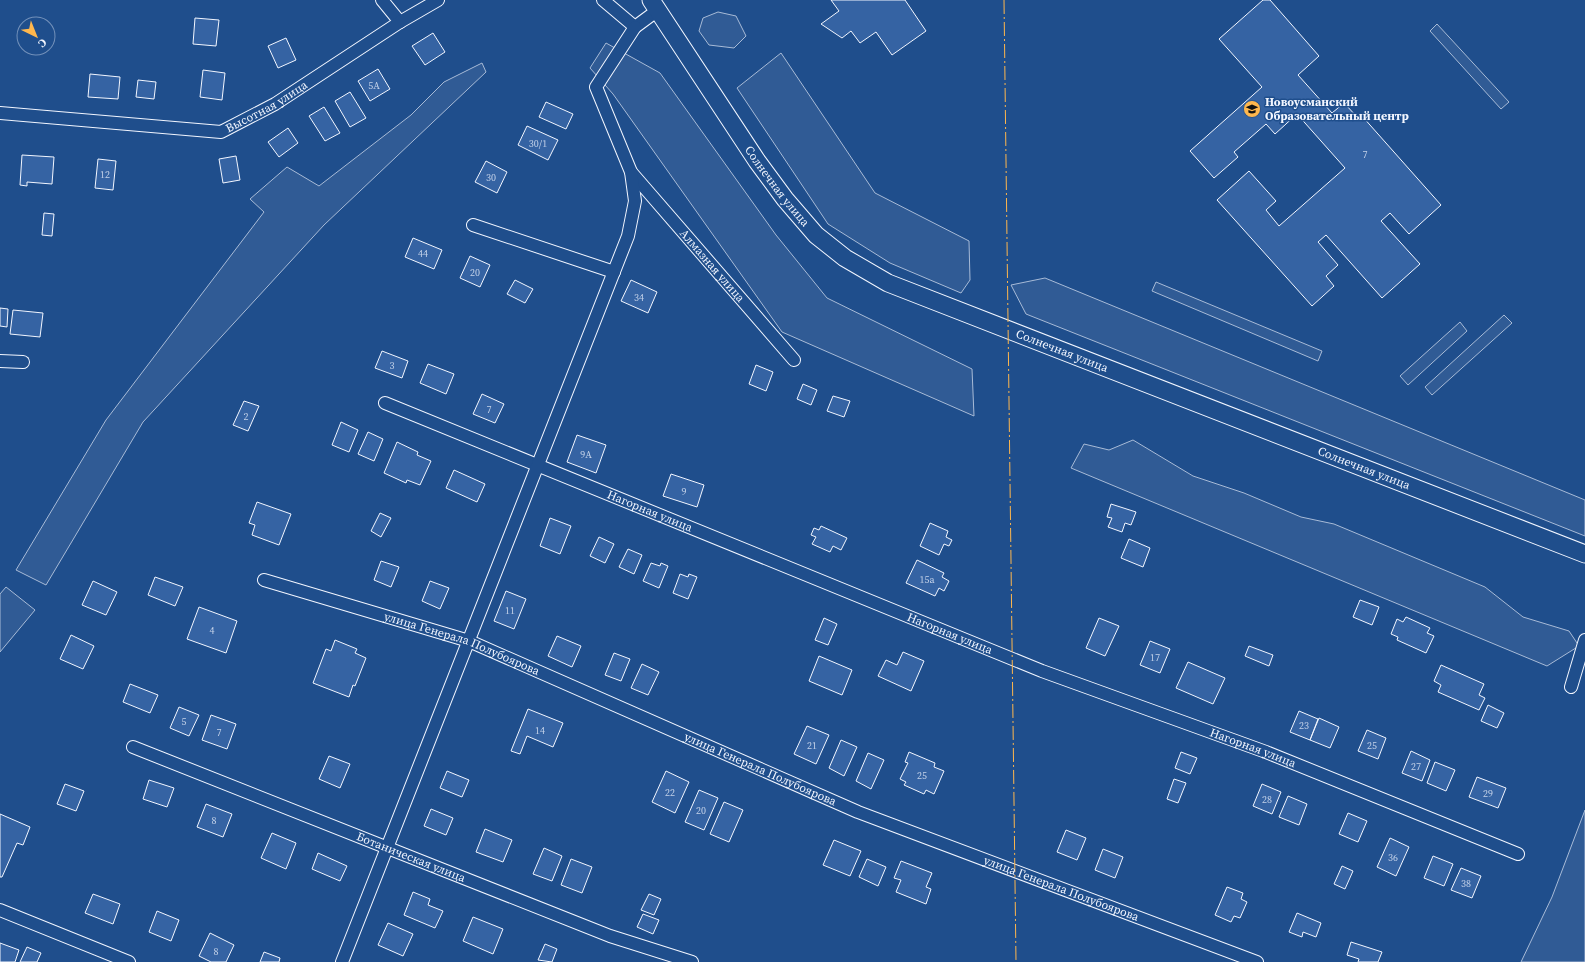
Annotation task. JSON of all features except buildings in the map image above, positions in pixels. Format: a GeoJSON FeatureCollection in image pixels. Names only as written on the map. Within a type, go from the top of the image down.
{"type":"FeatureCollection","features":[{"type":"Feature","properties":{"kind":"street"},"geometry":{"type":"LineString","coordinates":[[382,0],[400,22]]}},
{"type":"Feature","properties":{"kind":"street","name":"Высотная улица"},"geometry":{"type":"LineString","coordinates":[[0,113],[221,132],[275,104],[400,22],[438,0]]}},
{"type":"Feature","properties":{"kind":"street"},"geometry":{"type":"LineString","coordinates":[[603,0],[634,27]]}},
{"type":"Feature","properties":{"kind":"street"},"geometry":{"type":"LineString","coordinates":[[342,962],[628,236],[635,201],[631,172],[596,87],[634,27],[655,5]]}},
{"type":"Feature","properties":{"kind":"street","name":"Солнечная улица"},"geometry":{"type":"LineString","coordinates":[[655,5],[758,161],[785,199],[816,235],[845,258],[888,283],[1585,554]]}},
{"type":"Feature","properties":{"kind":"street","name":"Алмазная улица"},"geometry":{"type":"LineString","coordinates":[[631,172],[794,360]]}},
{"type":"Feature","properties":{"kind":"street"},"geometry":{"type":"LineString","coordinates":[[473,225],[614,272]]}},
{"type":"Feature","properties":{"kind":"street"},"geometry":{"type":"LineString","coordinates":[[0,361],[23,362]]}},
{"type":"Feature","properties":{"kind":"street","name":"Нагорная улица"},"geometry":{"type":"LineString","coordinates":[[385,403],[1042,671],[1266,752],[1518,854]]}},
{"type":"Feature","properties":{"kind":"street","name":"улица Генерала Полубоярова"},"geometry":{"type":"LineString","coordinates":[[264,580],[469,642],[858,812],[1257,962]]}},
{"type":"Feature","properties":{"kind":"street"},"geometry":{"type":"LineString","coordinates":[[1571,687],[1585,640]]}},
{"type":"Feature","properties":{"kind":"street","name":"Ботаническая улица"},"geometry":{"type":"LineString","coordinates":[[133,747],[610,936],[692,962]]}},
{"type":"Feature","properties":{"kind":"street"},"geometry":{"type":"LineString","coordinates":[[0,910],[129,962]]}},
{"type":"Feature","properties":{"kind":"shaded area"},"geometry":{"type":"Polygon","coordinates":[[[718,12],[736,16],[746,36],[734,48],[709,45],[699,31],[703,18],[718,12]]]}},
{"type":"Feature","properties":{"kind":"shaded area"},"geometry":{"type":"Polygon","coordinates":[[[1437,24],[1509,102],[1501,109],[1430,31],[1437,24]]]}},
{"type":"Feature","properties":{"kind":"shaded area"},"geometry":{"type":"Polygon","coordinates":[[[606,43],[660,73],[776,235],[827,298],[972,369],[974,416],[782,332],[613,94],[590,68],[606,43]]]}},
{"type":"Feature","properties":{"kind":"shaded area"},"geometry":{"type":"Polygon","coordinates":[[[781,53],[875,193],[969,241],[970,280],[961,293],[890,263],[828,224],[737,88],[781,53]]]}},
{"type":"Feature","properties":{"kind":"shaded area"},"geometry":{"type":"Polygon","coordinates":[[[482,63],[486,72],[324,225],[143,422],[46,585],[16,570],[106,420],[264,212],[250,199],[287,167],[319,186],[411,115],[444,82],[482,63]]]}},
{"type":"Feature","properties":{"kind":"shaded area"},"geometry":{"type":"Polygon","coordinates":[[[1045,278],[1585,500],[1585,536],[1026,314],[1011,285],[1045,278]]]}},
{"type":"Feature","properties":{"kind":"shaded area"},"geometry":{"type":"Polygon","coordinates":[[[1156,282],[1322,351],[1318,361],[1152,291],[1156,282]]]}},
{"type":"Feature","properties":{"kind":"shaded area"},"geometry":{"type":"Polygon","coordinates":[[[1504,315],[1512,323],[1432,395],[1425,387],[1504,315]]]}},
{"type":"Feature","properties":{"kind":"shaded area"},"geometry":{"type":"Polygon","coordinates":[[[1460,322],[1467,331],[1408,385],[1400,376],[1460,322]]]}},
{"type":"Feature","properties":{"kind":"shaded area"},"geometry":{"type":"Polygon","coordinates":[[[1133,440],[1193,476],[1244,493],[1301,517],[1334,524],[1485,587],[1523,617],[1569,631],[1579,646],[1547,666],[1071,468],[1084,444],[1109,450],[1133,440]]]}},
{"type":"Feature","properties":{"kind":"shaded area"},"geometry":{"type":"Polygon","coordinates":[[[6,587],[35,610],[0,652],[0,594],[6,587]]]}},
{"type":"Feature","properties":{"kind":"shaded area"},"geometry":{"type":"Polygon","coordinates":[[[1585,810],[1585,962],[1521,962],[1552,897],[1585,810]]]}},
{"type":"Feature","properties":{"kind":"power"},"geometry":{"type":"LineString","coordinates":[[1004,0],[1016,962]]}},
{"type":"Feature","properties":{"kind":"place","name":"Новоусманский Образовательный центр"},"geometry":{"type":"Point","coordinates":[1252,109]}}]}
